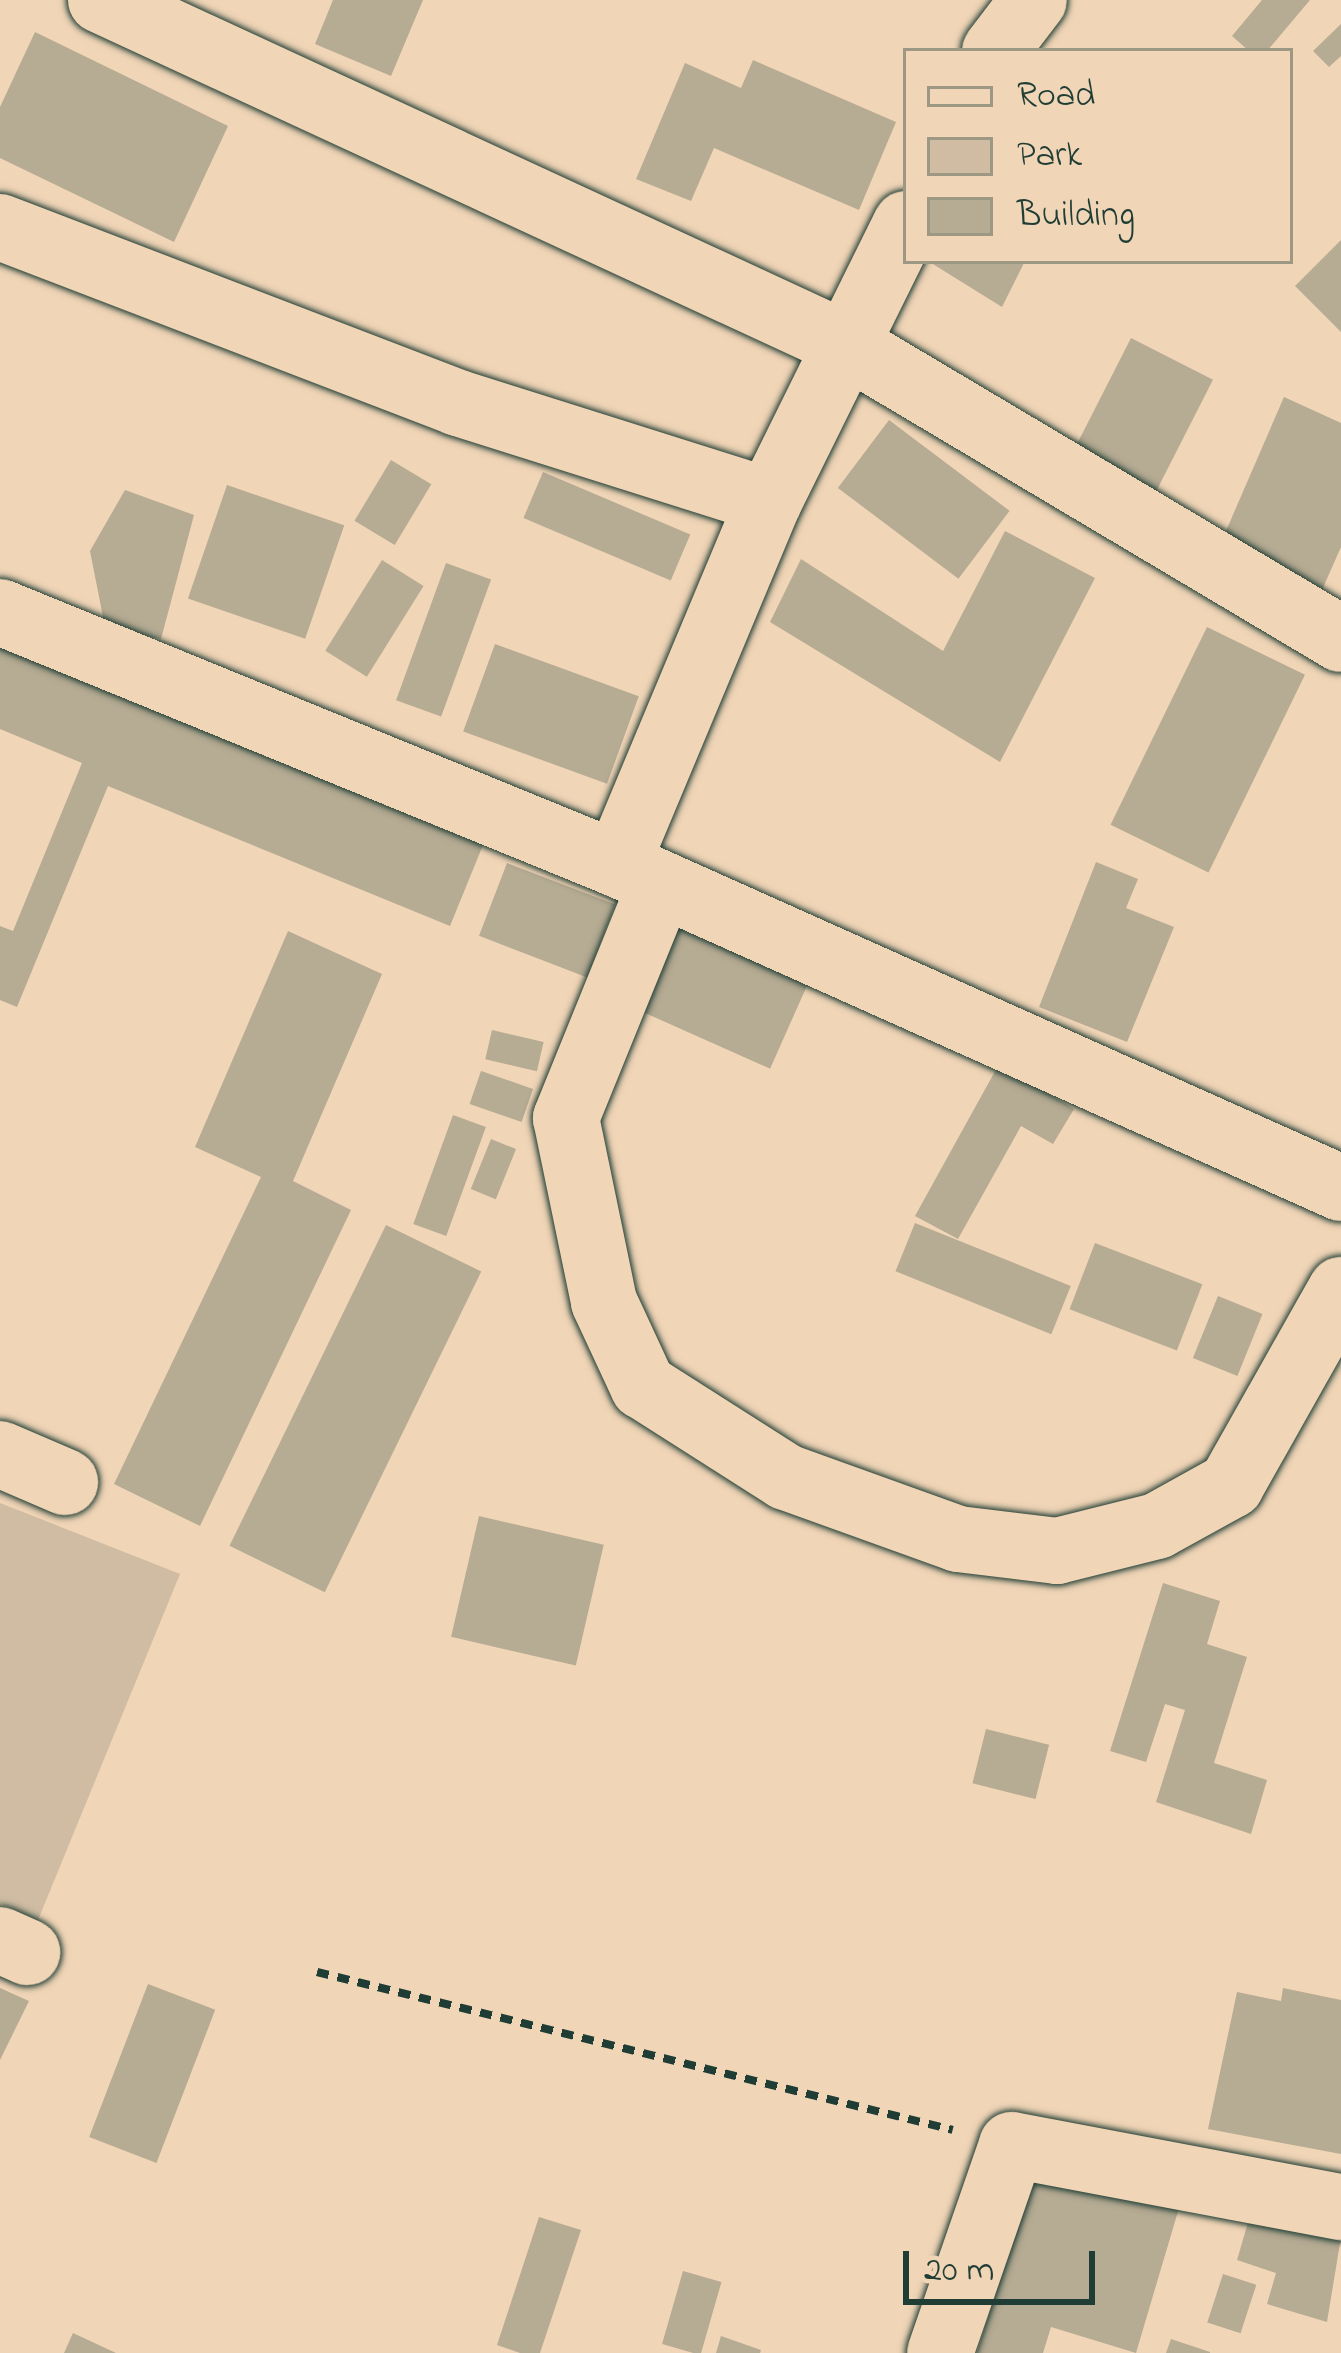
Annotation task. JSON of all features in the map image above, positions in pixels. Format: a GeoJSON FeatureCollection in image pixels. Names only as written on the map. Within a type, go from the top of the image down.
{"type":"FeatureCollection","features":[{"type":"Feature","properties":{"kind":"street"},"geometry":{"type":"LineString","coordinates":[[101,0],[844,344],[1341,639]]}},
{"type":"Feature","properties":{"kind":"street"},"geometry":{"type":"LineString","coordinates":[[997,48],[1034,0]]}},
{"type":"Feature","properties":{"kind":"street"},"geometry":{"type":"LineString","coordinates":[[0,227],[458,403],[769,501]]}},
{"type":"Feature","properties":{"kind":"street"},"geometry":{"type":"LineString","coordinates":[[903,230],[769,501],[639,874],[566,1118],[604,1302],[643,1386],[786,1478],[958,1540],[1057,1551],[1157,1526],[1231,1485],[1341,1290]]}},
{"type":"Feature","properties":{"kind":"street"},"geometry":{"type":"LineString","coordinates":[[0,611],[639,874],[1341,1188]]}},
{"type":"Feature","properties":{"kind":"street"},"geometry":{"type":"LineString","coordinates":[[0,1454],[65,1482]]}},
{"type":"Feature","properties":{"kind":"street"},"geometry":{"type":"LineString","coordinates":[[940,2353],[1012,2145],[1341,2207]]}},
{"type":"Feature","properties":{"kind":"path"},"geometry":{"type":"LineString","coordinates":[[317,1972],[1012,2145]]}},
{"type":"Feature","properties":{"kind":"green space"},"geometry":{"type":"Polygon","coordinates":[[[0,1503],[180,1574],[38,1920],[0,1903],[0,1503]]]}},
{"type":"Feature","properties":{"kind":"building"},"geometry":{"type":"Polygon","coordinates":[[[333,0],[423,0],[391,76],[315,44],[333,0]]]}},
{"type":"Feature","properties":{"kind":"building"},"geometry":{"type":"Polygon","coordinates":[[[1262,0],[1310,0],[1270,48],[1246,48],[1232,36],[1262,0]]]}},
{"type":"Feature","properties":{"kind":"building"},"geometry":{"type":"Polygon","coordinates":[[[1341,24],[1341,56],[1329,67],[1313,51],[1341,24]]]}},
{"type":"Feature","properties":{"kind":"building"},"geometry":{"type":"Polygon","coordinates":[[[35,32],[228,126],[174,242],[0,158],[0,107],[35,32]]]}},
{"type":"Feature","properties":{"kind":"building"},"geometry":{"type":"Polygon","coordinates":[[[753,60],[896,122],[859,210],[714,148],[691,201],[636,179],[685,63],[741,88],[753,60]]]}},
{"type":"Feature","properties":{"kind":"building"},"geometry":{"type":"Polygon","coordinates":[[[1341,240],[1341,332],[1295,286],[1341,240]]]}},
{"type":"Feature","properties":{"kind":"building"},"geometry":{"type":"Polygon","coordinates":[[[933,264],[1024,264],[1002,307],[933,264]]]}},
{"type":"Feature","properties":{"kind":"building"},"geometry":{"type":"Polygon","coordinates":[[[1131,338],[1213,380],[1147,509],[1065,467],[1131,338]]]}},
{"type":"Feature","properties":{"kind":"building"},"geometry":{"type":"Polygon","coordinates":[[[1284,397],[1341,423],[1341,547],[1318,599],[1216,554],[1284,397]]]}},
{"type":"Feature","properties":{"kind":"building"},"geometry":{"type":"Polygon","coordinates":[[[889,420],[1010,511],[958,579],[838,488],[889,420]]]}},
{"type":"Feature","properties":{"kind":"building"},"geometry":{"type":"Polygon","coordinates":[[[391,460],[431,484],[395,545],[354,521],[391,460]]]}},
{"type":"Feature","properties":{"kind":"building"},"geometry":{"type":"Polygon","coordinates":[[[543,472],[690,535],[671,581],[523,518],[543,472]]]}},
{"type":"Feature","properties":{"kind":"building"},"geometry":{"type":"Polygon","coordinates":[[[227,485],[344,525],[305,639],[188,598],[227,485]]]}},
{"type":"Feature","properties":{"kind":"building"},"geometry":{"type":"Polygon","coordinates":[[[125,490],[194,515],[161,639],[105,627],[90,551],[125,490]]]}},
{"type":"Feature","properties":{"kind":"building"},"geometry":{"type":"Polygon","coordinates":[[[1005,531],[1095,578],[1000,762],[770,622],[801,559],[943,651],[1005,531]]]}},
{"type":"Feature","properties":{"kind":"building"},"geometry":{"type":"Polygon","coordinates":[[[382,560],[424,586],[367,677],[325,651],[382,560]]]}},
{"type":"Feature","properties":{"kind":"building"},"geometry":{"type":"Polygon","coordinates":[[[446,563],[491,579],[441,717],[396,700],[446,563]]]}},
{"type":"Feature","properties":{"kind":"building"},"geometry":{"type":"Polygon","coordinates":[[[1207,627],[1305,675],[1209,873],[1111,825],[1207,627]]]}},
{"type":"Feature","properties":{"kind":"building"},"geometry":{"type":"Polygon","coordinates":[[[495,644],[639,696],[607,784],[463,731],[495,644]]]}},
{"type":"Feature","properties":{"kind":"building"},"geometry":{"type":"Polygon","coordinates":[[[0,647],[483,845],[450,926],[108,786],[17,1007],[0,1000],[0,926],[13,931],[82,763],[0,729],[0,647]]]}},
{"type":"Feature","properties":{"kind":"building"},"geometry":{"type":"Polygon","coordinates":[[[1096,862],[1138,879],[1126,908],[1174,927],[1127,1042],[1039,1007],[1096,862]]]}},
{"type":"Feature","properties":{"kind":"building"},"geometry":{"type":"Polygon","coordinates":[[[507,863],[615,905],[587,977],[479,936],[507,863]]]}},
{"type":"Feature","properties":{"kind":"building"},"geometry":{"type":"Polygon","coordinates":[[[674,923],[808,983],[770,1069],[636,1009],[674,923]]]}},
{"type":"Feature","properties":{"kind":"building"},"geometry":{"type":"Polygon","coordinates":[[[288,931],[382,974],[293,1181],[351,1210],[200,1526],[114,1484],[261,1177],[195,1147],[288,931]]]}},
{"type":"Feature","properties":{"kind":"building"},"geometry":{"type":"Polygon","coordinates":[[[492,1030],[544,1042],[537,1071],[485,1059],[492,1030]]]}},
{"type":"Feature","properties":{"kind":"building"},"geometry":{"type":"Polygon","coordinates":[[[999,1064],[1074,1109],[1053,1144],[1021,1126],[958,1239],[915,1216],[999,1064]]]}},
{"type":"Feature","properties":{"kind":"building"},"geometry":{"type":"Polygon","coordinates":[[[481,1071],[533,1089],[522,1122],[470,1104],[481,1071]]]}},
{"type":"Feature","properties":{"kind":"building"},"geometry":{"type":"Polygon","coordinates":[[[453,1115],[486,1127],[446,1236],[413,1224],[453,1115]]]}},
{"type":"Feature","properties":{"kind":"building"},"geometry":{"type":"Polygon","coordinates":[[[491,1139],[516,1149],[496,1199],[471,1189],[491,1139]]]}},
{"type":"Feature","properties":{"kind":"building"},"geometry":{"type":"Polygon","coordinates":[[[915,1223],[1071,1286],[1051,1334],[896,1271],[915,1223]]]}},
{"type":"Feature","properties":{"kind":"building"},"geometry":{"type":"Polygon","coordinates":[[[386,1225],[481,1271],[325,1592],[230,1546],[386,1225]]]}},
{"type":"Feature","properties":{"kind":"building"},"geometry":{"type":"Polygon","coordinates":[[[1095,1243],[1202,1284],[1177,1350],[1070,1309],[1095,1243]]]}},
{"type":"Feature","properties":{"kind":"building"},"geometry":{"type":"Polygon","coordinates":[[[1218,1296],[1263,1314],[1237,1376],[1193,1358],[1218,1296]]]}},
{"type":"Feature","properties":{"kind":"building"},"geometry":{"type":"Polygon","coordinates":[[[479,1516],[604,1545],[576,1666],[451,1637],[479,1516]]]}},
{"type":"Feature","properties":{"kind":"building"},"geometry":{"type":"Polygon","coordinates":[[[1163,1583],[1220,1601],[1207,1644],[1247,1657],[1214,1763],[1267,1780],[1251,1834],[1156,1802],[1185,1710],[1165,1704],[1146,1762],[1110,1751],[1163,1583]]]}},
{"type":"Feature","properties":{"kind":"building"},"geometry":{"type":"Polygon","coordinates":[[[986,1729],[1049,1745],[1036,1799],[972,1783],[986,1729]]]}},
{"type":"Feature","properties":{"kind":"building"},"geometry":{"type":"Polygon","coordinates":[[[148,1984],[215,2010],[156,2163],[89,2137],[148,1984]]]}},
{"type":"Feature","properties":{"kind":"building"},"geometry":{"type":"Polygon","coordinates":[[[0,1988],[29,2001],[0,2060],[0,1988]]]}},
{"type":"Feature","properties":{"kind":"building"},"geometry":{"type":"Polygon","coordinates":[[[1283,1988],[1341,2000],[1341,2154],[1208,2129],[1237,1992],[1281,2001],[1283,1988]]]}},
{"type":"Feature","properties":{"kind":"building"},"geometry":{"type":"Polygon","coordinates":[[[1030,2181],[1179,2208],[1136,2353],[1051,2327],[1043,2353],[977,2353],[1030,2181]]]}},
{"type":"Feature","properties":{"kind":"building"},"geometry":{"type":"Polygon","coordinates":[[[539,2217],[581,2230],[540,2353],[520,2353],[497,2345],[539,2217]]]}},
{"type":"Feature","properties":{"kind":"building"},"geometry":{"type":"Polygon","coordinates":[[[1249,2219],[1341,2237],[1327,2322],[1267,2304],[1276,2273],[1237,2260],[1249,2219]]]}},
{"type":"Feature","properties":{"kind":"building"},"geometry":{"type":"Polygon","coordinates":[[[683,2271],[721,2282],[701,2353],[662,2344],[683,2271]]]}},
{"type":"Feature","properties":{"kind":"building"},"geometry":{"type":"Polygon","coordinates":[[[1223,2274],[1256,2285],[1241,2333],[1207,2323],[1223,2274]]]}},
{"type":"Feature","properties":{"kind":"building"},"geometry":{"type":"Polygon","coordinates":[[[73,2333],[116,2353],[64,2353],[73,2333]]]}},
{"type":"Feature","properties":{"kind":"building"},"geometry":{"type":"Polygon","coordinates":[[[721,2336],[761,2350],[760,2353],[716,2353],[721,2336]]]}},
{"type":"Feature","properties":{"kind":"building"},"geometry":{"type":"Polygon","coordinates":[[[1171,2339],[1210,2352],[1210,2353],[1166,2353],[1171,2339]]]}}]}
